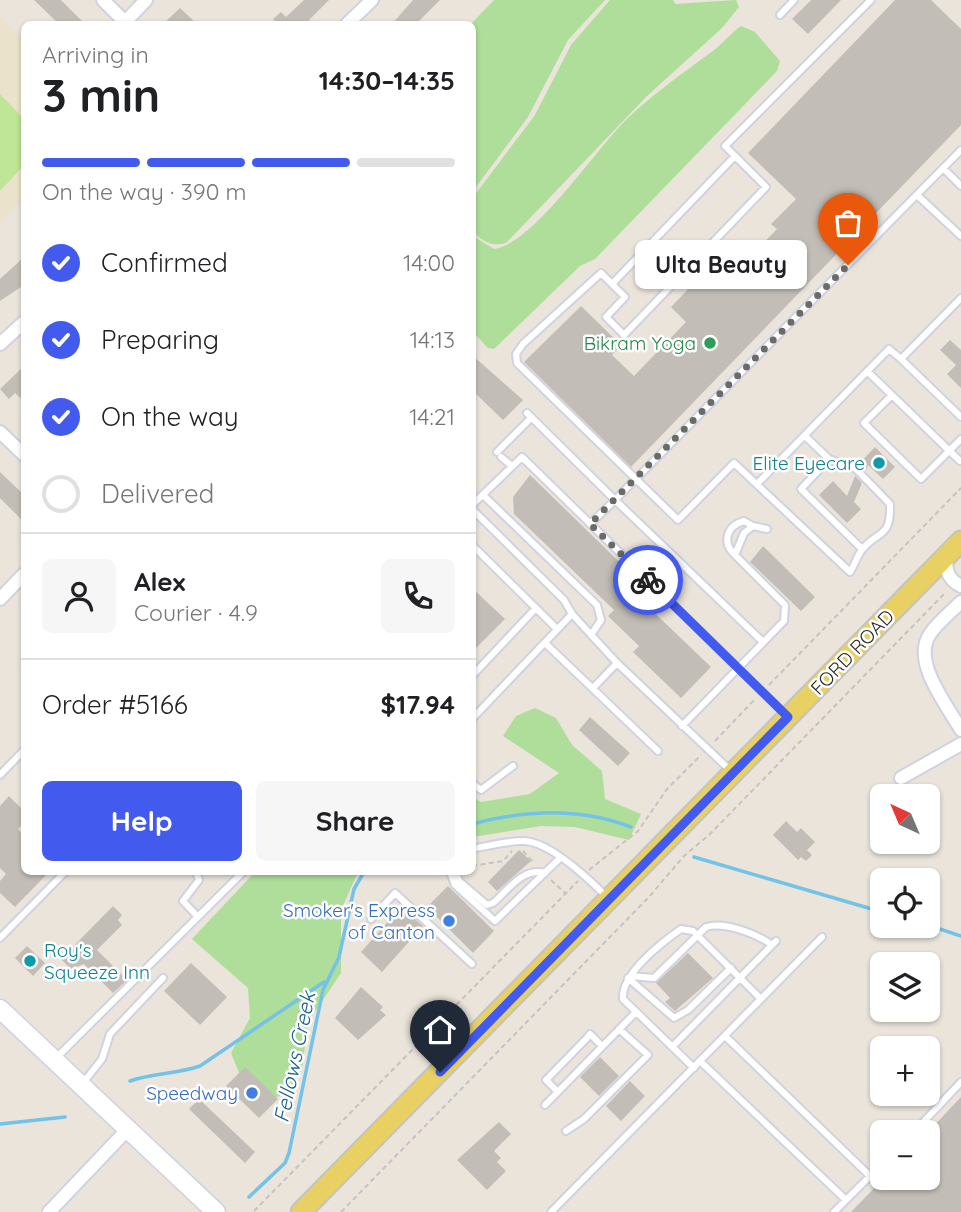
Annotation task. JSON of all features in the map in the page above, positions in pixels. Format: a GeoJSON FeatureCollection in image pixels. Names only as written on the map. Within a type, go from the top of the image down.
{"type":"FeatureCollection","features":[{"type":"Feature","properties":{"kind":"main road","name":"FORD ROAD"},"geometry":{"type":"LineString","coordinates":[[301,1212],[788,717],[957,550]]}},
{"type":"Feature","properties":{"kind":"main road"},"geometry":{"type":"LineString","coordinates":[[0,1009],[216,1212]]}},
{"type":"Feature","properties":{"kind":"street"},"geometry":{"type":"LineString","coordinates":[[103,0],[124,21]]}},
{"type":"Feature","properties":{"kind":"street"},"geometry":{"type":"LineString","coordinates":[[128,21],[146,0]]}},
{"type":"Feature","properties":{"kind":"street"},"geometry":{"type":"LineString","coordinates":[[351,21],[372,0]]}},
{"type":"Feature","properties":{"kind":"street"},"geometry":{"type":"LineString","coordinates":[[0,344],[21,325]]}},
{"type":"Feature","properties":{"kind":"street"},"geometry":{"type":"LineString","coordinates":[[0,432],[21,453]]}},
{"type":"Feature","properties":{"kind":"street"},"geometry":{"type":"LineString","coordinates":[[957,550],[947,570],[958,585]]}},
{"type":"Feature","properties":{"kind":"street"},"geometry":{"type":"LineString","coordinates":[[0,599],[21,577]]}},
{"type":"Feature","properties":{"kind":"street"},"geometry":{"type":"LineString","coordinates":[[961,602],[930,634],[925,648],[930,673],[961,730]]}},
{"type":"Feature","properties":{"kind":"street"},"geometry":{"type":"LineString","coordinates":[[901,778],[961,744]]}},
{"type":"Feature","properties":{"kind":"street"},"geometry":{"type":"LineString","coordinates":[[49,1212],[127,1130]]}},
{"type":"Feature","properties":{"kind":"lane"},"geometry":{"type":"LineString","coordinates":[[780,15],[794,0]]}},
{"type":"Feature","properties":{"kind":"lane"},"geometry":{"type":"LineString","coordinates":[[805,436],[829,459],[856,468],[890,504],[891,522],[882,535],[862,549],[850,572],[734,463],[678,520],[517,363],[516,354],[523,344],[601,273],[625,297],[606,317],[624,335],[766,187],[725,146],[870,0]]}},
{"type":"Feature","properties":{"kind":"lane"},"geometry":{"type":"LineString","coordinates":[[590,524],[961,150]]}},
{"type":"Feature","properties":{"kind":"lane"},"geometry":{"type":"LineString","coordinates":[[612,284],[735,156]]}},
{"type":"Feature","properties":{"kind":"lane"},"geometry":{"type":"LineString","coordinates":[[943,168],[961,186]]}},
{"type":"Feature","properties":{"kind":"lane"},"geometry":{"type":"LineString","coordinates":[[917,195],[961,236]]}},
{"type":"Feature","properties":{"kind":"lane"},"geometry":{"type":"LineString","coordinates":[[901,359],[961,298]]}},
{"type":"Feature","properties":{"kind":"lane"},"geometry":{"type":"LineString","coordinates":[[757,484],[889,349],[961,417]]}},
{"type":"Feature","properties":{"kind":"lane"},"geometry":{"type":"LineString","coordinates":[[868,372],[960,461]]}},
{"type":"Feature","properties":{"kind":"lane"},"geometry":{"type":"LineString","coordinates":[[892,395],[864,423],[921,479],[961,439]]}},
{"type":"Feature","properties":{"kind":"lane"},"geometry":{"type":"LineString","coordinates":[[512,467],[499,454],[529,415],[763,642]]}},
{"type":"Feature","properties":{"kind":"lane"},"geometry":{"type":"LineString","coordinates":[[476,503],[522,457],[788,717]]}},
{"type":"Feature","properties":{"kind":"lane"},"geometry":{"type":"LineString","coordinates":[[829,459],[800,489],[862,549]]}},
{"type":"Feature","properties":{"kind":"lane"},"geometry":{"type":"LineString","coordinates":[[483,495],[597,605],[601,620],[591,635]]}},
{"type":"Feature","properties":{"kind":"lane"},"geometry":{"type":"LineString","coordinates":[[476,511],[565,600],[572,614],[617,663],[733,773]]}},
{"type":"Feature","properties":{"kind":"lane"},"geometry":{"type":"LineString","coordinates":[[682,726],[784,621],[785,604],[728,548],[726,539],[731,528],[744,521],[767,529]]}},
{"type":"Feature","properties":{"kind":"lane"},"geometry":{"type":"LineString","coordinates":[[735,555],[744,533],[753,526]]}},
{"type":"Feature","properties":{"kind":"lane"},"geometry":{"type":"LineString","coordinates":[[476,549],[558,629]]}},
{"type":"Feature","properties":{"kind":"lane"},"geometry":{"type":"LineString","coordinates":[[476,672],[536,608]]}},
{"type":"Feature","properties":{"kind":"lane"},"geometry":{"type":"LineString","coordinates":[[476,715],[572,614]]}},
{"type":"Feature","properties":{"kind":"lane"},"geometry":{"type":"LineString","coordinates":[[545,643],[658,751]]}},
{"type":"Feature","properties":{"kind":"lane"},"geometry":{"type":"LineString","coordinates":[[593,688],[617,663]]}},
{"type":"Feature","properties":{"kind":"lane"},"geometry":{"type":"LineString","coordinates":[[0,775],[21,753]]}},
{"type":"Feature","properties":{"kind":"lane"},"geometry":{"type":"LineString","coordinates":[[476,786],[481,790],[513,766]]}},
{"type":"Feature","properties":{"kind":"lane"},"geometry":{"type":"LineString","coordinates":[[476,848],[522,841],[536,843],[584,874],[610,899]]}},
{"type":"Feature","properties":{"kind":"lane"},"geometry":{"type":"LineString","coordinates":[[451,875],[455,885],[495,921],[547,875],[559,859]]}},
{"type":"Feature","properties":{"kind":"lane"},"geometry":{"type":"LineString","coordinates":[[457,875],[459,881],[487,905],[493,903],[523,875],[536,870],[547,875]]}},
{"type":"Feature","properties":{"kind":"lane"},"geometry":{"type":"LineString","coordinates":[[0,938],[62,875]]}},
{"type":"Feature","properties":{"kind":"lane"},"geometry":{"type":"LineString","coordinates":[[197,875],[197,886],[183,901],[198,917]]}},
{"type":"Feature","properties":{"kind":"lane"},"geometry":{"type":"LineString","coordinates":[[54,1060],[240,875]]}},
{"type":"Feature","properties":{"kind":"lane"},"geometry":{"type":"LineString","coordinates":[[371,919],[395,893],[472,964]]}},
{"type":"Feature","properties":{"kind":"lane"},"geometry":{"type":"LineString","coordinates":[[630,977],[654,978],[706,927],[714,924],[774,943],[672,1047]]}},
{"type":"Feature","properties":{"kind":"lane"},"geometry":{"type":"LineString","coordinates":[[694,1068],[623,999],[622,990],[630,977],[681,929],[697,936],[761,999]]}},
{"type":"Feature","properties":{"kind":"lane"},"geometry":{"type":"LineString","coordinates":[[551,1212],[822,937]]}},
{"type":"Feature","properties":{"kind":"lane"},"geometry":{"type":"LineString","coordinates":[[630,977],[674,1018],[688,1010],[731,968]]}},
{"type":"Feature","properties":{"kind":"lane"},"geometry":{"type":"LineString","coordinates":[[81,1086],[102,1059],[110,1034],[163,978]]}},
{"type":"Feature","properties":{"kind":"lane"},"geometry":{"type":"LineString","coordinates":[[545,1105],[636,1012]]}},
{"type":"Feature","properties":{"kind":"lane"},"geometry":{"type":"LineString","coordinates":[[566,1131],[648,1055],[619,1029]]}},
{"type":"Feature","properties":{"kind":"lane"},"geometry":{"type":"LineString","coordinates":[[558,1092],[546,1080],[586,1038],[590,1034],[602,1046]]}},
{"type":"Feature","properties":{"kind":"lane"},"geometry":{"type":"LineString","coordinates":[[725,1036],[870,1176],[834,1212]]}},
{"type":"Feature","properties":{"kind":"lane"},"geometry":{"type":"LineString","coordinates":[[700,1061],[846,1200]]}},
{"type":"Feature","properties":{"kind":"lane"},"geometry":{"type":"LineString","coordinates":[[925,1120],[961,1082]]}},
{"type":"Feature","properties":{"kind":"path"},"geometry":{"type":"LineString","coordinates":[[769,685],[961,488]]}},
{"type":"Feature","properties":{"kind":"path"},"geometry":{"type":"LineString","coordinates":[[341,1212],[649,897],[684,856],[710,834],[958,585]]}},
{"type":"Feature","properties":{"kind":"path"},"geometry":{"type":"LineString","coordinates":[[590,868],[629,840],[656,806]]}},
{"type":"Feature","properties":{"kind":"path"},"geometry":{"type":"LineString","coordinates":[[519,848],[532,861]]}},
{"type":"Feature","properties":{"kind":"path"},"geometry":{"type":"LineString","coordinates":[[504,849],[505,859]]}},
{"type":"Feature","properties":{"kind":"path"},"geometry":{"type":"LineString","coordinates":[[476,865],[505,859],[515,849]]}},
{"type":"Feature","properties":{"kind":"path"},"geometry":{"type":"LineString","coordinates":[[547,875],[566,893]]}},
{"type":"Feature","properties":{"kind":"path"},"geometry":{"type":"LineString","coordinates":[[254,1211],[575,884]]}},
{"type":"Feature","properties":{"kind":"shaded area"},"geometry":{"type":"Polygon","coordinates":[[[0,16],[21,37],[21,201],[0,223],[0,16]]]}},
{"type":"Feature","properties":{"kind":"green space"},"geometry":{"type":"Polygon","coordinates":[[[494,0],[605,0],[568,40],[528,117],[476,187],[476,21],[474,21],[494,0]]]}},
{"type":"Feature","properties":{"kind":"green space"},"geometry":{"type":"Polygon","coordinates":[[[610,0],[673,0],[675,4],[736,0],[739,7],[722,28],[647,96],[506,243],[492,244],[484,241],[476,234],[476,193],[535,115],[571,45],[610,0]]]}},
{"type":"Feature","properties":{"kind":"green space"},"geometry":{"type":"Polygon","coordinates":[[[741,26],[755,32],[780,61],[777,71],[595,259],[580,266],[494,349],[488,348],[476,335],[476,238],[494,249],[510,243],[527,230],[565,192],[629,117],[741,26]]]}},
{"type":"Feature","properties":{"kind":"green space"},"geometry":{"type":"Polygon","coordinates":[[[0,94],[21,116],[21,168],[0,191],[0,94]]]}},
{"type":"Feature","properties":{"kind":"green space"},"geometry":{"type":"Polygon","coordinates":[[[535,708],[556,718],[572,745],[602,771],[605,799],[641,814],[629,840],[575,827],[541,826],[476,837],[476,799],[481,802],[530,794],[559,773],[503,736],[516,716],[535,708]]]}},
{"type":"Feature","properties":{"kind":"green space"},"geometry":{"type":"Polygon","coordinates":[[[252,875],[357,875],[341,910],[341,973],[308,1022],[302,1069],[288,1093],[271,1099],[242,1080],[231,1053],[250,1018],[248,988],[192,939],[252,875]]]}},
{"type":"Feature","properties":{"kind":"building"},"geometry":{"type":"Polygon","coordinates":[[[34,0],[61,0],[82,21],[56,21],[34,0]]]}},
{"type":"Feature","properties":{"kind":"building"},"geometry":{"type":"Polygon","coordinates":[[[304,0],[329,0],[310,21],[273,19],[281,12],[286,17],[304,0]]]}},
{"type":"Feature","properties":{"kind":"building"},"geometry":{"type":"Polygon","coordinates":[[[413,0],[440,0],[419,21],[395,21],[413,0]]]}},
{"type":"Feature","properties":{"kind":"building"},"geometry":{"type":"Polygon","coordinates":[[[811,0],[841,0],[808,34],[792,19],[811,0]]]}},
{"type":"Feature","properties":{"kind":"building"},"geometry":{"type":"Polygon","coordinates":[[[895,0],[931,0],[961,29],[961,125],[631,467],[524,362],[581,306],[621,345],[612,355],[634,376],[686,322],[671,307],[721,255],[731,265],[746,249],[752,255],[777,229],[771,224],[796,199],[748,153],[895,0]]]}},
{"type":"Feature","properties":{"kind":"building"},"geometry":{"type":"Polygon","coordinates":[[[180,8],[194,21],[166,21],[180,8]]]}},
{"type":"Feature","properties":{"kind":"building"},"geometry":{"type":"Polygon","coordinates":[[[21,260],[21,287],[0,301],[0,279],[21,260]]]}},
{"type":"Feature","properties":{"kind":"building"},"geometry":{"type":"Polygon","coordinates":[[[950,340],[961,350],[961,388],[947,374],[956,365],[940,350],[950,340]]]}},
{"type":"Feature","properties":{"kind":"building"},"geometry":{"type":"Polygon","coordinates":[[[476,359],[523,400],[503,420],[476,394],[476,359]]]}},
{"type":"Feature","properties":{"kind":"building"},"geometry":{"type":"Polygon","coordinates":[[[21,369],[21,398],[15,393],[9,399],[0,389],[21,369]]]}},
{"type":"Feature","properties":{"kind":"building","name":"Elite Eyecare"},"geometry":{"type":"Polygon","coordinates":[[[875,447],[895,467],[883,479],[868,465],[866,471],[859,464],[875,447]]]}},
{"type":"Feature","properties":{"kind":"building"},"geometry":{"type":"Polygon","coordinates":[[[0,472],[21,492],[21,519],[0,498],[0,472]]]}},
{"type":"Feature","properties":{"kind":"building"},"geometry":{"type":"Polygon","coordinates":[[[530,475],[643,585],[639,589],[639,598],[711,667],[681,698],[633,652],[639,646],[608,616],[614,610],[514,514],[513,497],[530,475]]]}},
{"type":"Feature","properties":{"kind":"building"},"geometry":{"type":"Polygon","coordinates":[[[855,476],[862,483],[854,502],[861,509],[847,523],[819,495],[833,481],[847,496],[855,476]]]}},
{"type":"Feature","properties":{"kind":"building"},"geometry":{"type":"Polygon","coordinates":[[[763,546],[815,597],[801,611],[750,562],[763,546]]]}},
{"type":"Feature","properties":{"kind":"building"},"geometry":{"type":"Polygon","coordinates":[[[476,592],[505,619],[476,648],[476,592]]]}},
{"type":"Feature","properties":{"kind":"building"},"geometry":{"type":"Polygon","coordinates":[[[590,717],[630,753],[618,766],[579,730],[590,717]]]}},
{"type":"Feature","properties":{"kind":"building"},"geometry":{"type":"Polygon","coordinates":[[[9,796],[21,808],[21,826],[18,829],[21,832],[21,875],[46,875],[15,907],[0,893],[0,881],[6,874],[0,868],[0,806],[9,796]]]}},
{"type":"Feature","properties":{"kind":"building"},"geometry":{"type":"Polygon","coordinates":[[[786,821],[797,832],[801,828],[815,842],[807,850],[812,855],[806,861],[801,857],[798,860],[773,835],[786,821]]]}},
{"type":"Feature","properties":{"kind":"building"},"geometry":{"type":"Polygon","coordinates":[[[519,850],[531,861],[497,891],[488,882],[519,850]]]}},
{"type":"Feature","properties":{"kind":"building"},"geometry":{"type":"Polygon","coordinates":[[[448,886],[494,931],[473,953],[434,914],[430,918],[423,911],[448,886]]]}},
{"type":"Feature","properties":{"kind":"building"},"geometry":{"type":"Polygon","coordinates":[[[113,906],[122,915],[118,920],[122,925],[97,950],[127,980],[113,993],[84,964],[71,969],[61,959],[113,906]]]}},
{"type":"Feature","properties":{"kind":"building"},"geometry":{"type":"Polygon","coordinates":[[[401,907],[423,926],[382,972],[361,952],[401,907]]]}},
{"type":"Feature","properties":{"kind":"building","name":"Roy's Squeeze Inn"},"geometry":{"type":"Polygon","coordinates":[[[27,946],[45,963],[33,976],[15,958],[27,946]]]}},
{"type":"Feature","properties":{"kind":"building"},"geometry":{"type":"Polygon","coordinates":[[[688,953],[713,978],[675,1011],[665,1002],[670,998],[656,983],[688,953]]]}},
{"type":"Feature","properties":{"kind":"building"},"geometry":{"type":"Polygon","coordinates":[[[191,963],[227,997],[200,1025],[164,991],[191,963]]]}},
{"type":"Feature","properties":{"kind":"building"},"geometry":{"type":"Polygon","coordinates":[[[361,987],[383,1007],[380,1010],[386,1015],[358,1040],[335,1018],[361,987]]]}},
{"type":"Feature","properties":{"kind":"building"},"geometry":{"type":"Polygon","coordinates":[[[600,1057],[619,1076],[599,1096],[580,1077],[600,1057]]]}},
{"type":"Feature","properties":{"kind":"building","name":"Speedway"},"geometry":{"type":"Polygon","coordinates":[[[245,1067],[278,1099],[259,1118],[226,1086],[245,1067]]]}},
{"type":"Feature","properties":{"kind":"building"},"geometry":{"type":"Polygon","coordinates":[[[630,1081],[645,1096],[621,1121],[606,1106],[630,1081]]]}},
{"type":"Feature","properties":{"kind":"building"},"geometry":{"type":"Polygon","coordinates":[[[961,1097],[961,1212],[851,1212],[872,1190],[940,1190],[939,1120],[961,1097]]]}},
{"type":"Feature","properties":{"kind":"building","name":"Speedway"},"geometry":{"type":"Polygon","coordinates":[[[199,1099],[255,1152],[245,1163],[189,1109],[199,1099]]]}},
{"type":"Feature","properties":{"kind":"building"},"geometry":{"type":"Polygon","coordinates":[[[499,1122],[511,1134],[494,1151],[501,1158],[497,1162],[506,1171],[487,1190],[457,1160],[499,1122]]]}},
{"type":"Feature","properties":{"kind":"waterway","name":"Fellows Creek"},"geometry":{"type":"LineString","coordinates":[[476,823],[512,816],[552,813],[591,816],[631,827]]}},
{"type":"Feature","properties":{"kind":"waterway","name":"Fellows Creek"},"geometry":{"type":"LineString","coordinates":[[694,857],[870,908]]}},
{"type":"Feature","properties":{"kind":"waterway","name":"Fellows Creek"},"geometry":{"type":"LineString","coordinates":[[249,1197],[285,1163],[289,1153],[323,990],[339,957],[354,889],[362,875]]}},
{"type":"Feature","properties":{"kind":"waterway","name":"Fellows Creek"},"geometry":{"type":"LineString","coordinates":[[940,929],[961,936]]}},
{"type":"Feature","properties":{"kind":"waterway"},"geometry":{"type":"LineString","coordinates":[[130,1081],[200,1066],[324,982]]}},
{"type":"Feature","properties":{"kind":"waterway"},"geometry":{"type":"LineString","coordinates":[[0,1124],[65,1117]]}},
{"type":"Feature","properties":{"kind":"way so far"},"geometry":{"type":"LineString","coordinates":[[648,580],[590,524],[848,265]]}},
{"type":"Feature","properties":{"kind":"place","name":"Ulta Beauty"},"geometry":{"type":"Point","coordinates":[848,265]}},
{"type":"Feature","properties":{"kind":"place","name":"Bikram Yoga"},"geometry":{"type":"Point","coordinates":[710,343]}},
{"type":"Feature","properties":{"kind":"place","name":"Elite Eyecare"},"geometry":{"type":"Point","coordinates":[879,463]}},
{"type":"Feature","properties":{"kind":"place","name":"Smoker's Express of Canton"},"geometry":{"type":"Point","coordinates":[449,921]}},
{"type":"Feature","properties":{"kind":"place","name":"Roy's Squeeze Inn"},"geometry":{"type":"Point","coordinates":[30,961]}},
{"type":"Feature","properties":{"kind":"place","name":"Speedway"},"geometry":{"type":"Point","coordinates":[252,1093]}},
{"type":"Feature","properties":{"kind":"route"},"geometry":{"type":"LineString","coordinates":[[440,1072],[788,717],[648,580]]}}]}
